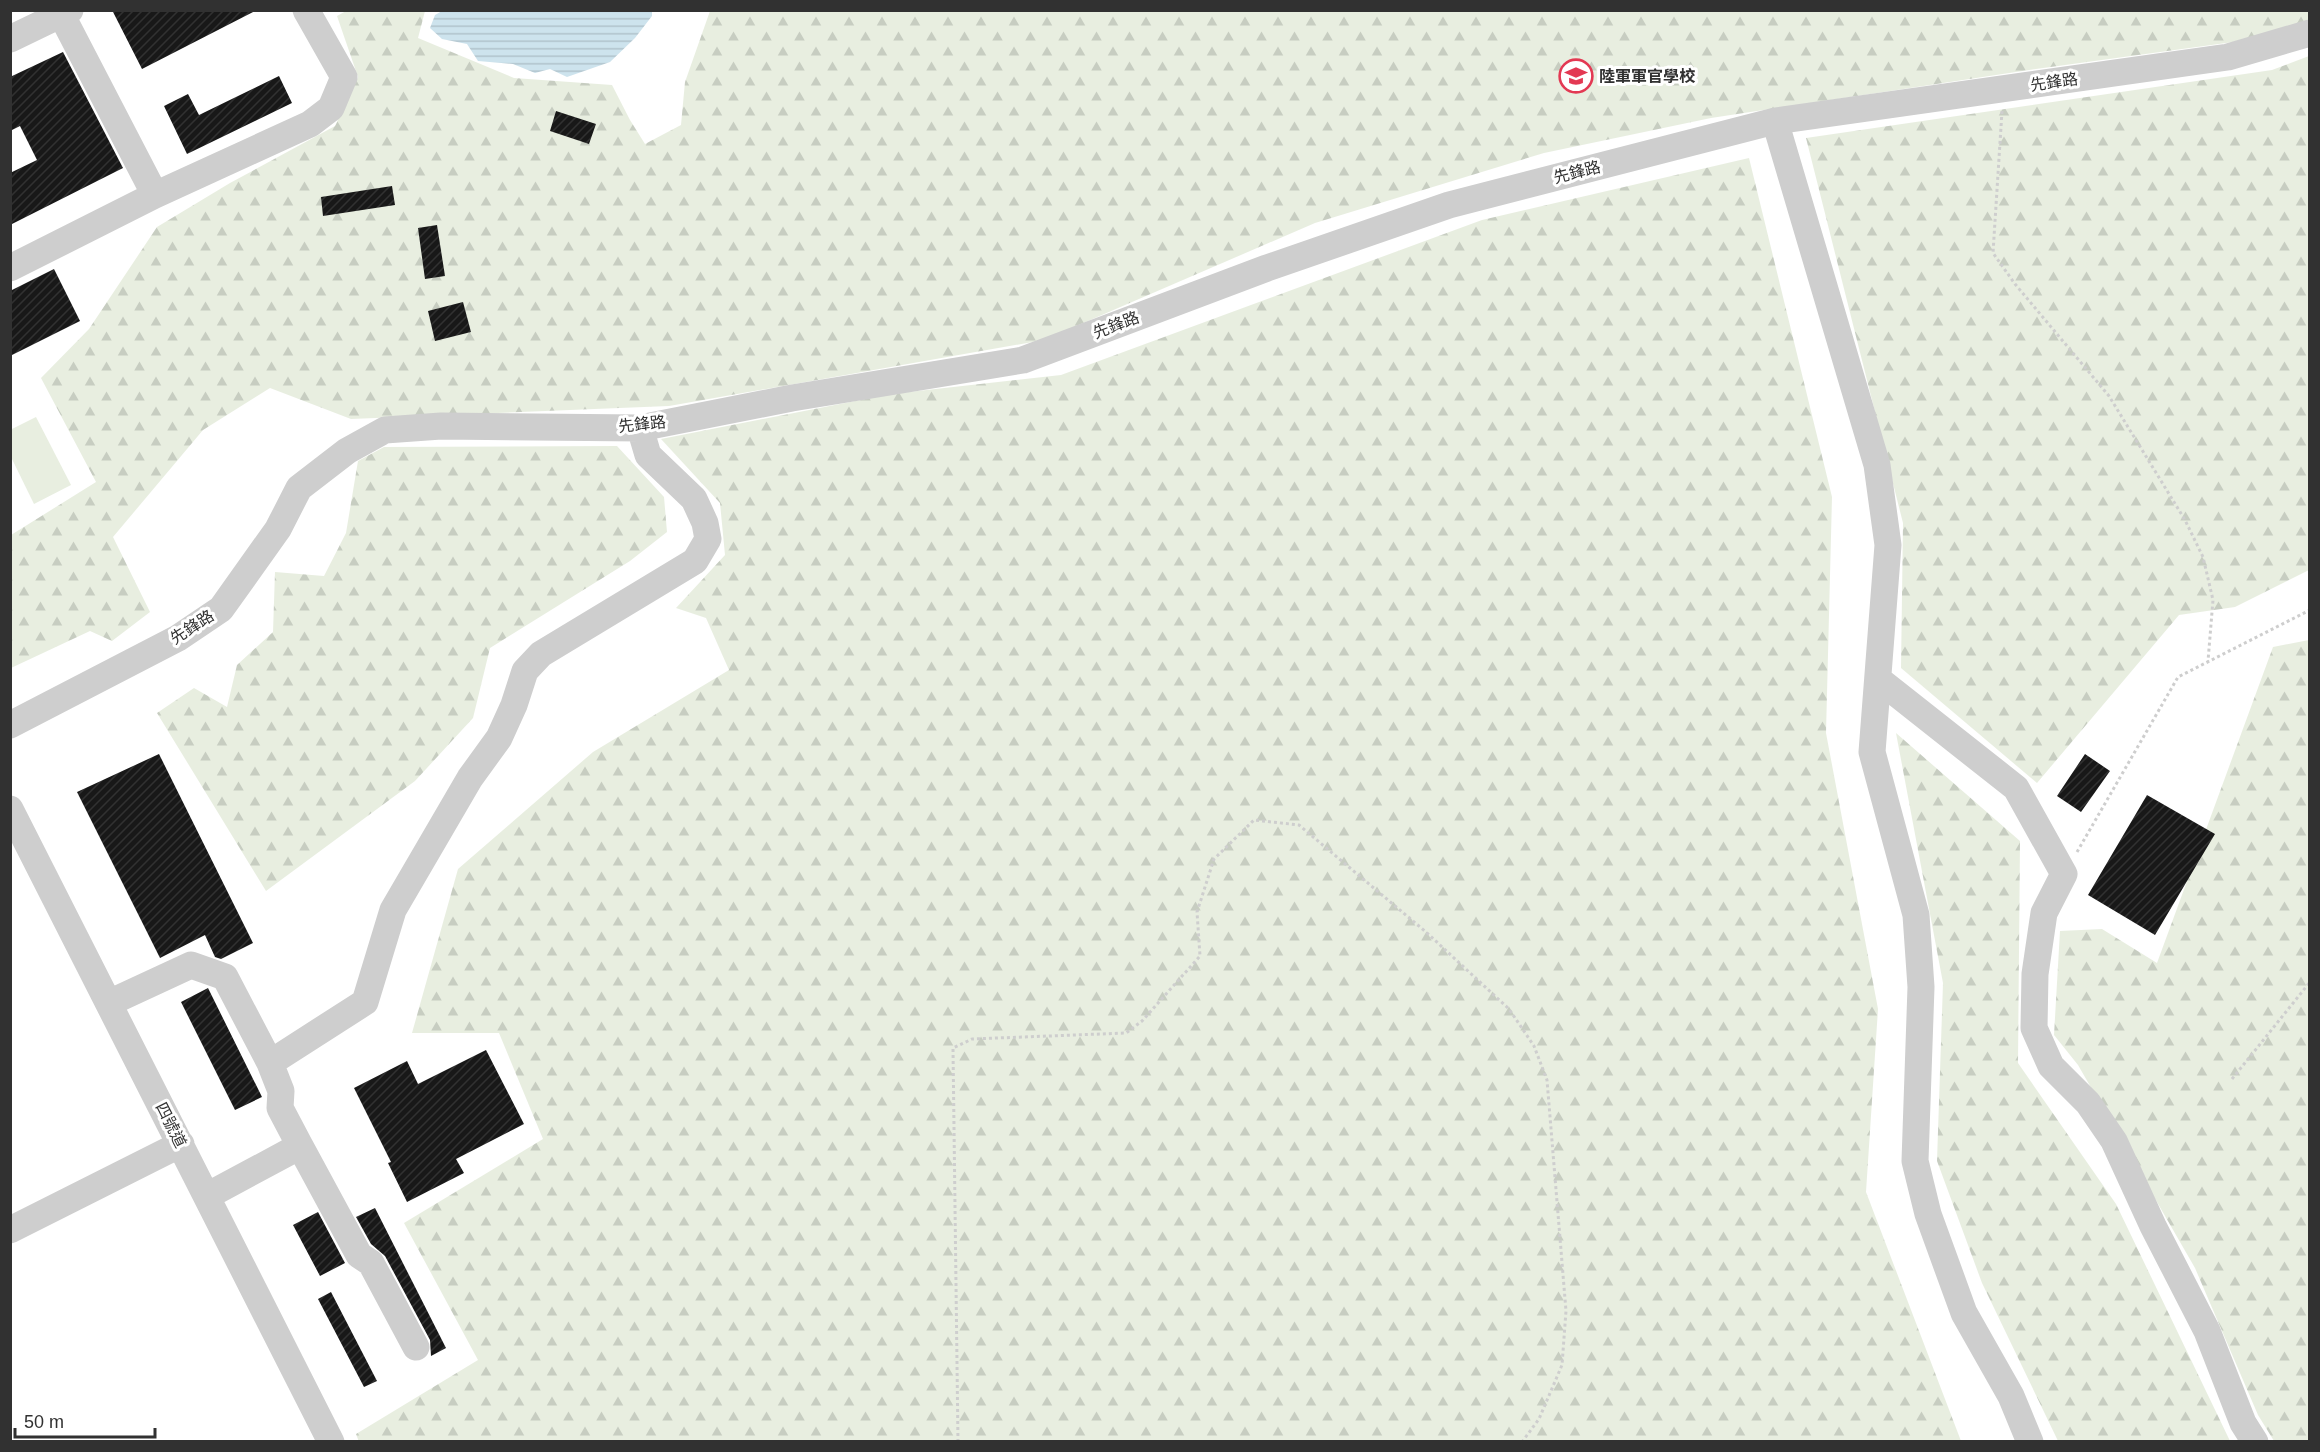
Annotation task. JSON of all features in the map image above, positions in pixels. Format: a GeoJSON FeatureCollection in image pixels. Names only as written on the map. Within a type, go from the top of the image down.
{"type":"FeatureCollection","features":[{"type":"Feature","properties":{"kind":"street"},"geometry":{"type":"LineString","coordinates":[[10,268],[155,195],[310,124],[331,108],[344,77],[306,10]]}},
{"type":"Feature","properties":{"kind":"street"},"geometry":{"type":"LineString","coordinates":[[10,39],[63,12],[155,195]]}},
{"type":"Feature","properties":{"kind":"street","name":"先鋒路"},"geometry":{"type":"LineString","coordinates":[[10,725],[178,638],[220,609],[278,529],[299,488],[347,451],[385,430],[441,426],[640,428],[792,398],[1023,360],[1267,268],[1449,205],[1775,121],[2228,57],[2310,33]]}},
{"type":"Feature","properties":{"kind":"street"},"geometry":{"type":"LineString","coordinates":[[1775,121],[1877,465],[1888,545],[1872,752],[1916,915],[1921,987],[1916,1161],[1928,1214],[1964,1313],[2011,1396],[2030,1442]]}},
{"type":"Feature","properties":{"kind":"street"},"geometry":{"type":"LineString","coordinates":[[270,1063],[365,1002],[393,910],[470,778],[499,738],[514,705],[525,671],[541,654],[695,561],[708,539],[705,523],[694,499],[648,455],[640,428]]}},
{"type":"Feature","properties":{"kind":"street"},"geometry":{"type":"LineString","coordinates":[[1878,679],[2016,788],[2064,874],[2044,913],[2035,974],[2034,1028],[2051,1066],[2088,1103],[2114,1141],[2207,1331],[2243,1423],[2255,1442]]}},
{"type":"Feature","properties":{"kind":"street","name":"四號道"},"geometry":{"type":"LineString","coordinates":[[10,809],[331,1442]]}},
{"type":"Feature","properties":{"kind":"street"},"geometry":{"type":"LineString","coordinates":[[109,1003],[191,965],[225,977],[270,1063],[281,1091],[280,1108],[359,1255],[371,1263],[416,1347]]}},
{"type":"Feature","properties":{"kind":"street"},"geometry":{"type":"LineString","coordinates":[[10,1230],[181,1144]]}},
{"type":"Feature","properties":{"kind":"street"},"geometry":{"type":"LineString","coordinates":[[207,1196],[300,1146]]}},
{"type":"Feature","properties":{"kind":"path"},"geometry":{"type":"LineString","coordinates":[[2003,89],[1993,253],[2015,284],[2109,396],[2185,520],[2203,557],[2213,600],[2208,661]]}},
{"type":"Feature","properties":{"kind":"path"},"geometry":{"type":"LineString","coordinates":[[2064,874],[2178,677],[2310,610]]}},
{"type":"Feature","properties":{"kind":"path"},"geometry":{"type":"LineString","coordinates":[[958,1442],[953,1048],[972,1039],[1126,1034],[1142,1021],[1200,957],[1197,912],[1214,859],[1254,820],[1299,825],[1426,932],[1509,1009],[1534,1046],[1547,1080],[1566,1311],[1562,1365],[1539,1419],[1522,1442]]}},
{"type":"Feature","properties":{"kind":"path"},"geometry":{"type":"LineString","coordinates":[[2232,1079],[2310,982]]}},
{"type":"Feature","properties":{"kind":"green space"},"geometry":{"type":"Polygon","coordinates":[[[346,11],[425,11],[418,38],[514,78],[612,85],[645,144],[681,125],[685,82],[710,11],[2309,11],[2309,20],[2248,40],[1711,118],[1544,153],[1315,223],[1044,340],[669,406],[351,419],[270,388],[203,430],[113,537],[150,612],[112,641],[90,631],[11,668],[11,535],[96,482],[41,378],[89,329],[157,227],[230,183],[335,126],[358,77],[337,16],[346,11]]]}},
{"type":"Feature","properties":{"kind":"green space"},"geometry":{"type":"Polygon","coordinates":[[[2309,56],[2309,570],[2235,607],[2179,615],[2037,783],[1901,668],[1903,523],[1806,138],[2272,70],[2309,56]]]}},
{"type":"Feature","properties":{"kind":"green space"},"geometry":{"type":"Polygon","coordinates":[[[1749,158],[1832,497],[1826,733],[1878,1009],[1866,1192],[1961,1441],[359,1442],[356,1434],[478,1360],[404,1223],[543,1139],[499,1033],[412,1033],[458,869],[593,752],[729,670],[706,618],[676,608],[725,555],[720,503],[661,439],[891,394],[1061,375],[1482,220],[1749,158]]]}},
{"type":"Feature","properties":{"kind":"green space"},"geometry":{"type":"Polygon","coordinates":[[[36,417],[71,485],[34,504],[11,457],[10,430],[36,417]]]}},
{"type":"Feature","properties":{"kind":"green space"},"geometry":{"type":"Polygon","coordinates":[[[617,446],[664,497],[667,532],[630,561],[490,648],[473,718],[415,781],[266,891],[157,713],[194,688],[227,707],[237,665],[273,632],[275,572],[324,576],[346,533],[358,461],[384,447],[617,446]]]}},
{"type":"Feature","properties":{"kind":"green space"},"geometry":{"type":"Polygon","coordinates":[[[2309,640],[2309,1441],[2274,1441],[2258,1415],[2195,1268],[2078,1065],[2054,1035],[2060,931],[2102,929],[2157,963],[2273,647],[2309,640]]]}},
{"type":"Feature","properties":{"kind":"green space"},"geometry":{"type":"Polygon","coordinates":[[[1896,733],[2020,841],[2018,1063],[2116,1204],[2230,1441],[2058,1441],[1982,1283],[1937,1161],[1943,983],[1896,733]]]}},
{"type":"Feature","properties":{"kind":"water"},"geometry":{"type":"Polygon","coordinates":[[[442,11],[652,11],[652,16],[635,38],[610,62],[567,77],[550,69],[535,73],[513,64],[478,61],[467,44],[442,39],[430,28],[435,15],[442,11]]]}},
{"type":"Feature","properties":{"kind":"building"},"geometry":{"type":"Polygon","coordinates":[[[112,10],[257,10],[142,69],[112,10]]]}},
{"type":"Feature","properties":{"kind":"building"},"geometry":{"type":"Polygon","coordinates":[[[63,52],[123,168],[10,225],[10,173],[37,160],[20,126],[10,131],[10,77],[63,52]]]}},
{"type":"Feature","properties":{"kind":"building"},"geometry":{"type":"Polygon","coordinates":[[[279,76],[292,103],[187,154],[164,106],[188,94],[199,115],[279,76]]]}},
{"type":"Feature","properties":{"kind":"building"},"geometry":{"type":"Polygon","coordinates":[[[556,111],[596,124],[589,144],[550,131],[556,111]]]}},
{"type":"Feature","properties":{"kind":"building"},"geometry":{"type":"Polygon","coordinates":[[[392,186],[395,205],[323,216],[321,197],[392,186]]]}},
{"type":"Feature","properties":{"kind":"building"},"geometry":{"type":"Polygon","coordinates":[[[437,225],[445,276],[425,279],[418,228],[437,225]]]}},
{"type":"Feature","properties":{"kind":"building"},"geometry":{"type":"Polygon","coordinates":[[[54,269],[80,321],[10,356],[10,291],[54,269]]]}},
{"type":"Feature","properties":{"kind":"building"},"geometry":{"type":"Polygon","coordinates":[[[463,302],[471,332],[435,341],[428,311],[463,302]]]}},
{"type":"Feature","properties":{"kind":"building"},"geometry":{"type":"Polygon","coordinates":[[[159,754],[253,943],[221,959],[215,957],[205,935],[160,958],[77,792],[159,754]]]}},
{"type":"Feature","properties":{"kind":"building"},"geometry":{"type":"Polygon","coordinates":[[[2085,754],[2110,771],[2081,812],[2057,796],[2085,754]]]}},
{"type":"Feature","properties":{"kind":"building"},"geometry":{"type":"Polygon","coordinates":[[[2147,795],[2215,834],[2155,935],[2088,895],[2147,795]]]}},
{"type":"Feature","properties":{"kind":"building"},"geometry":{"type":"Polygon","coordinates":[[[208,988],[262,1097],[235,1110],[181,1002],[208,988]]]}},
{"type":"Feature","properties":{"kind":"building"},"geometry":{"type":"Polygon","coordinates":[[[486,1050],[524,1124],[456,1159],[464,1173],[407,1202],[388,1163],[391,1162],[354,1088],[407,1061],[418,1084],[486,1050]]]}},
{"type":"Feature","properties":{"kind":"building"},"geometry":{"type":"Polygon","coordinates":[[[375,1208],[446,1348],[431,1356],[430,1340],[385,1256],[371,1244],[356,1217],[375,1208]]]}},
{"type":"Feature","properties":{"kind":"building"},"geometry":{"type":"Polygon","coordinates":[[[318,1212],[345,1263],[320,1276],[293,1225],[318,1212]]]}},
{"type":"Feature","properties":{"kind":"building"},"geometry":{"type":"Polygon","coordinates":[[[331,1292],[377,1381],[364,1387],[318,1299],[331,1292]]]}},
{"type":"Feature","properties":{"kind":"place","name":"陸軍軍官學校"},"geometry":{"type":"Point","coordinates":[1576,76]}}]}
